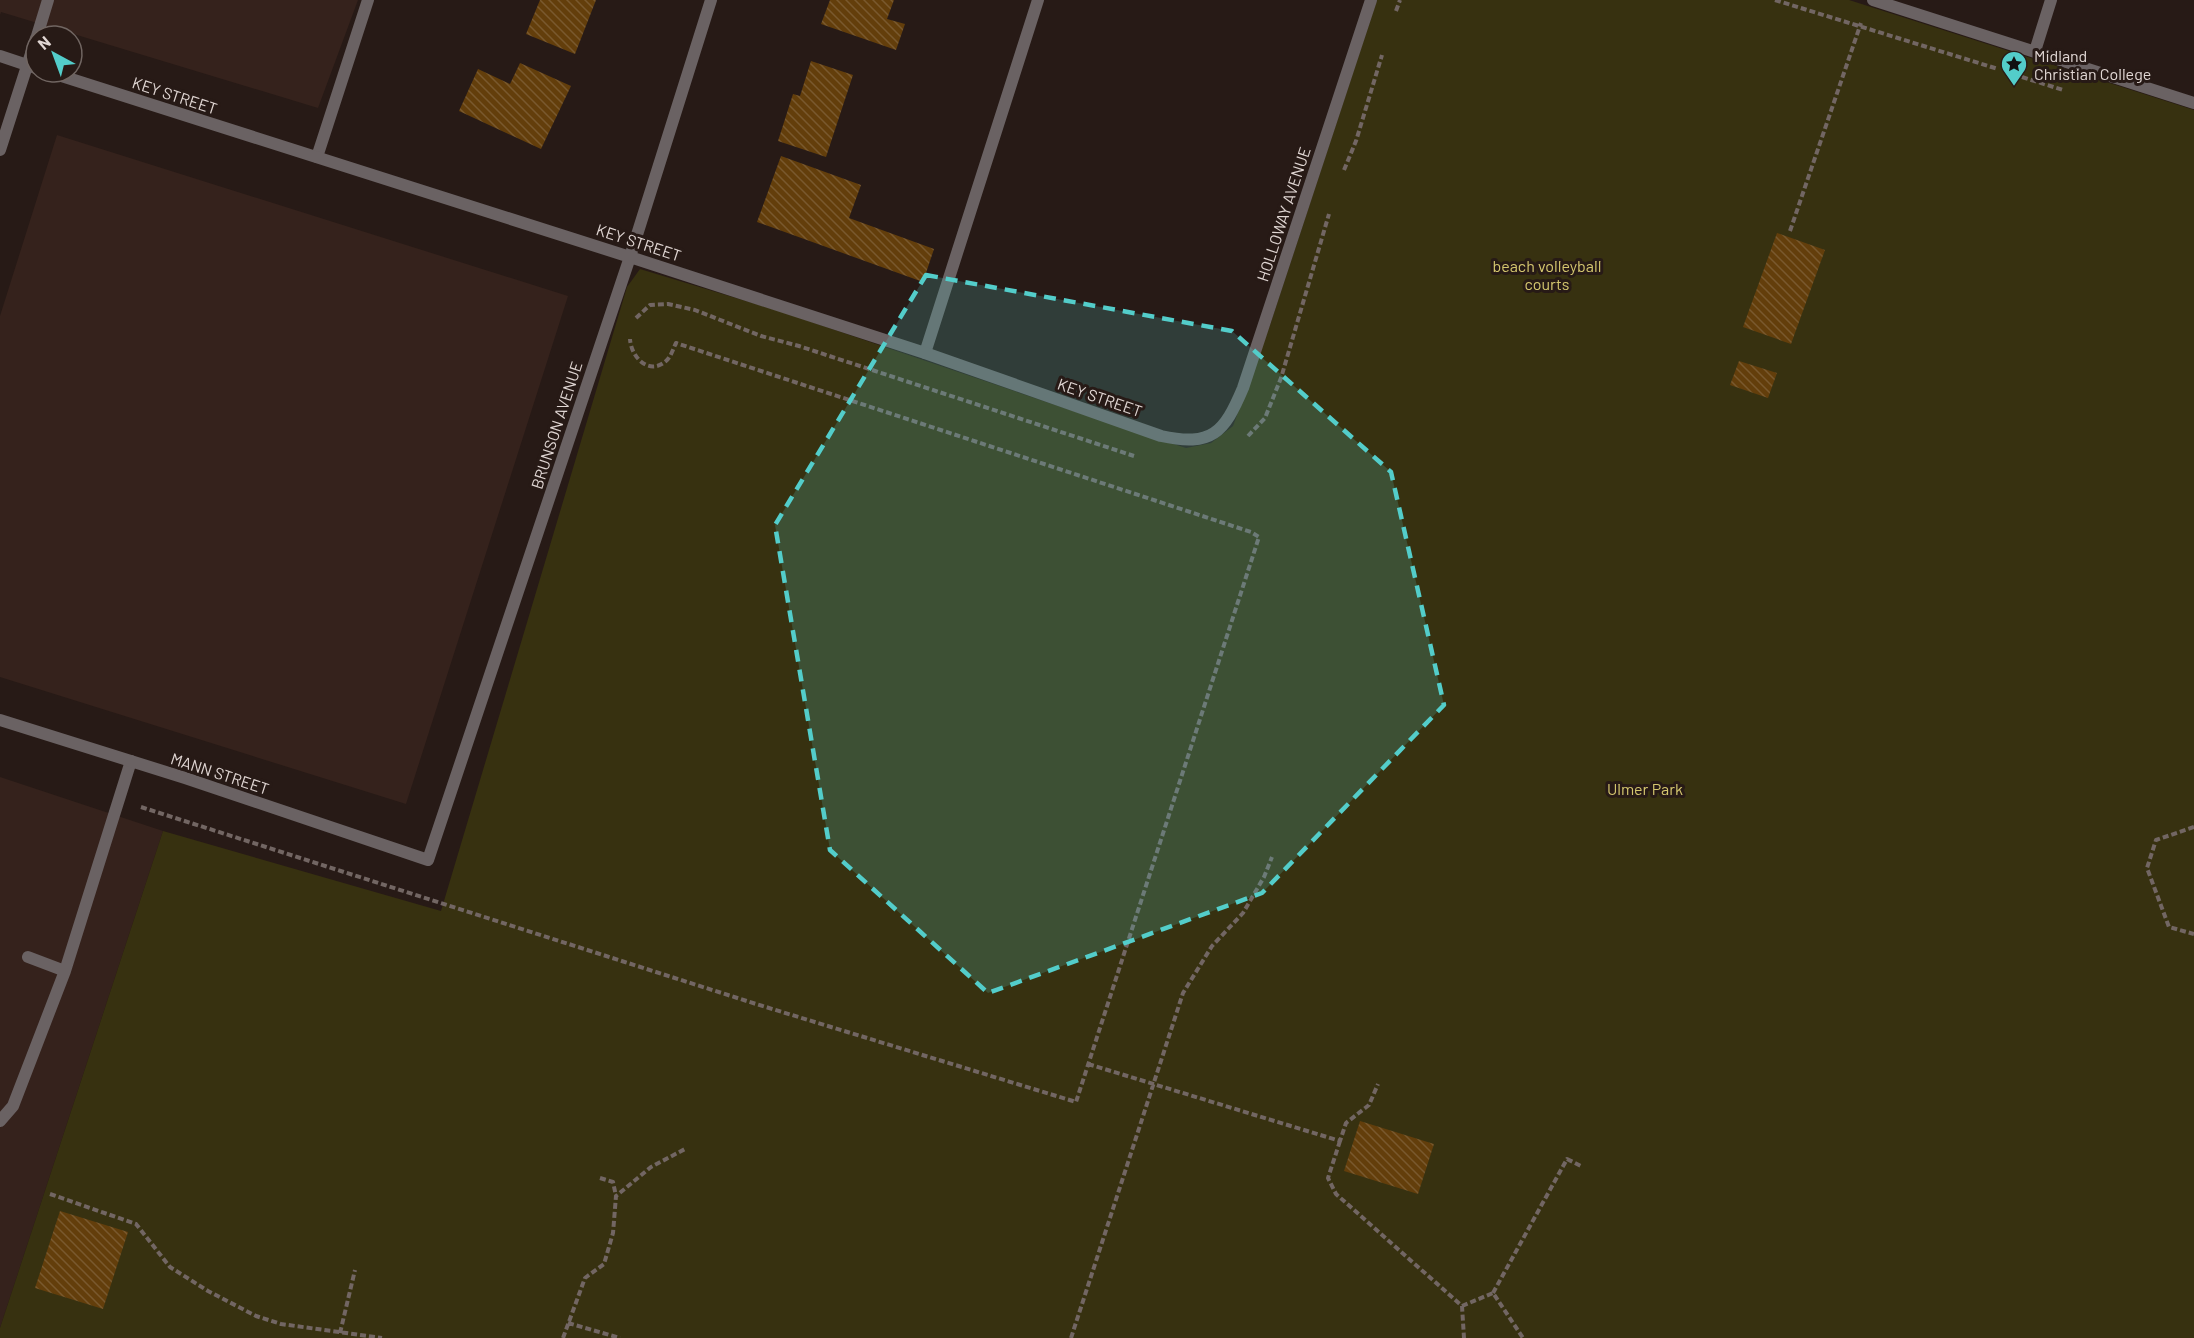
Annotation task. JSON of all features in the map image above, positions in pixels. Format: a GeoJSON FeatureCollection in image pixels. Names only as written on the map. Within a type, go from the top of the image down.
{"type":"FeatureCollection","features":[{"type":"Feature","properties":{"kind":"street"},"geometry":{"type":"LineString","coordinates":[[40,24],[48,0]]}},
{"type":"Feature","properties":{"kind":"street"},"geometry":{"type":"LineString","coordinates":[[317,157],[368,0]]}},
{"type":"Feature","properties":{"kind":"street","name":"BRUNSON AVENUE"},"geometry":{"type":"LineString","coordinates":[[428,860],[630,256],[711,0]]}},
{"type":"Feature","properties":{"kind":"street"},"geometry":{"type":"LineString","coordinates":[[925,353],[1038,0]]}},
{"type":"Feature","properties":{"kind":"street","name":"HOLLOWAY AVENUE"},"geometry":{"type":"LineString","coordinates":[[1216,432],[1233,412],[1243,388],[1371,0]]}},
{"type":"Feature","properties":{"kind":"street"},"geometry":{"type":"LineString","coordinates":[[1873,0],[2194,103]]}},
{"type":"Feature","properties":{"kind":"street"},"geometry":{"type":"LineString","coordinates":[[2035,51],[2051,0]]}},
{"type":"Feature","properties":{"kind":"street"},"geometry":{"type":"LineString","coordinates":[[0,56],[24,64]]}},
{"type":"Feature","properties":{"kind":"street","name":"KEY STREET"},"geometry":{"type":"LineString","coordinates":[[84,83],[630,256],[925,353],[1161,436],[1191,441],[1203,439],[1216,432]]}},
{"type":"Feature","properties":{"kind":"street"},"geometry":{"type":"LineString","coordinates":[[0,150],[25,84]]}},
{"type":"Feature","properties":{"kind":"street","name":"MANN STREET"},"geometry":{"type":"LineString","coordinates":[[0,720],[428,860]]}},
{"type":"Feature","properties":{"kind":"street"},"geometry":{"type":"LineString","coordinates":[[0,1121],[13,1106],[65,971],[131,761]]}},
{"type":"Feature","properties":{"kind":"street"},"geometry":{"type":"LineString","coordinates":[[28,957],[65,971]]}},
{"type":"Feature","properties":{"kind":"path"},"geometry":{"type":"LineString","coordinates":[[1394,18],[1400,0]]}},
{"type":"Feature","properties":{"kind":"path"},"geometry":{"type":"LineString","coordinates":[[1775,0],[2009,72]]}},
{"type":"Feature","properties":{"kind":"path"},"geometry":{"type":"LineString","coordinates":[[1790,231],[1864,17]]}},
{"type":"Feature","properties":{"kind":"path"},"geometry":{"type":"LineString","coordinates":[[1341,178],[1356,141],[1384,47]]}},
{"type":"Feature","properties":{"kind":"path"},"geometry":{"type":"LineString","coordinates":[[2020,76],[2070,92]]}},
{"type":"Feature","properties":{"kind":"path"},"geometry":{"type":"LineString","coordinates":[[1242,442],[1265,418],[1281,378],[1332,205]]}},
{"type":"Feature","properties":{"kind":"path"},"geometry":{"type":"LineString","coordinates":[[633,326],[636,318],[650,305],[668,304],[695,310],[761,336],[799,346],[1143,459]]}},
{"type":"Feature","properties":{"kind":"path"},"geometry":{"type":"LineString","coordinates":[[137,806],[756,1004],[1076,1101],[1259,537],[1251,532],[676,343],[668,360],[657,366],[648,366],[638,360],[631,348],[630,335]]}},
{"type":"Feature","properties":{"kind":"path"},"geometry":{"type":"LineString","coordinates":[[2194,827],[2156,840],[2147,868],[2169,927],[2194,934]]}},
{"type":"Feature","properties":{"kind":"path"},"geometry":{"type":"LineString","coordinates":[[1071,1338],[1183,993],[1212,946],[1243,913],[1264,877],[1272,857]]}},
{"type":"Feature","properties":{"kind":"path"},"geometry":{"type":"LineString","coordinates":[[1088,1064],[1340,1141]]}},
{"type":"Feature","properties":{"kind":"path"},"geometry":{"type":"LineString","coordinates":[[1378,1084],[1369,1105],[1346,1124],[1328,1178],[1336,1194],[1462,1306],[1464,1338]]}},
{"type":"Feature","properties":{"kind":"path"},"geometry":{"type":"LineString","coordinates":[[616,1196],[651,1167],[685,1149]]}},
{"type":"Feature","properties":{"kind":"path"},"geometry":{"type":"LineString","coordinates":[[1462,1306],[1493,1293],[1567,1159],[1581,1166]]}},
{"type":"Feature","properties":{"kind":"path"},"geometry":{"type":"LineString","coordinates":[[563,1338],[585,1278],[604,1264],[613,1233],[616,1196],[613,1182],[600,1178]]}},
{"type":"Feature","properties":{"kind":"path"},"geometry":{"type":"LineString","coordinates":[[50,1194],[136,1224],[170,1267],[208,1291],[256,1316],[280,1324],[382,1338]]}},
{"type":"Feature","properties":{"kind":"path"},"geometry":{"type":"LineString","coordinates":[[340,1333],[355,1270]]}},
{"type":"Feature","properties":{"kind":"path"},"geometry":{"type":"LineString","coordinates":[[1493,1293],[1523,1338]]}},
{"type":"Feature","properties":{"kind":"path"},"geometry":{"type":"LineString","coordinates":[[568,1323],[620,1338]]}},
{"type":"Feature","properties":{"kind":"highlighted area"},"geometry":{"type":"Polygon","coordinates":[[[926,275],[1232,331],[1391,472],[1444,705],[1262,893],[988,993],[830,850],[775,525],[926,275]]]}},
{"type":"Feature","properties":{"kind":"shaded area"},"geometry":{"type":"Polygon","coordinates":[[[0,0],[358,0],[318,108],[84,37],[84,24],[41,24],[1,12],[0,15],[0,0]]]}},
{"type":"Feature","properties":{"kind":"shaded area"},"geometry":{"type":"Polygon","coordinates":[[[57,135],[568,296],[406,804],[0,677],[0,316],[57,135]]]}},
{"type":"Feature","properties":{"kind":"shaded area"},"geometry":{"type":"Polygon","coordinates":[[[0,777],[163,831],[0,1328],[0,777]]]}},
{"type":"Feature","properties":{"kind":"green space","name":"Ulmer Park"},"geometry":{"type":"Polygon","coordinates":[[[1377,0],[1849,0],[2194,110],[2194,1338],[0,1338],[0,1328],[163,831],[441,911],[627,287],[640,269],[782,312],[1186,448],[1211,443],[1233,426],[1270,325],[1377,0]]]}},
{"type":"Feature","properties":{"kind":"building"},"geometry":{"type":"Polygon","coordinates":[[[540,0],[596,0],[575,54],[526,34],[540,0]]]}},
{"type":"Feature","properties":{"kind":"building"},"geometry":{"type":"Polygon","coordinates":[[[830,0],[894,0],[887,19],[905,24],[896,50],[821,24],[830,0]]]}},
{"type":"Feature","properties":{"kind":"building"},"geometry":{"type":"Polygon","coordinates":[[[811,61],[853,75],[826,157],[778,141],[793,94],[800,96],[811,61]]]}},
{"type":"Feature","properties":{"kind":"building"},"geometry":{"type":"Polygon","coordinates":[[[520,63],[571,86],[541,149],[459,111],[478,69],[510,84],[520,63]]]}},
{"type":"Feature","properties":{"kind":"building"},"geometry":{"type":"Polygon","coordinates":[[[781,156],[861,185],[849,218],[934,249],[923,282],[757,222],[781,156]]]}},
{"type":"Feature","properties":{"kind":"building"},"geometry":{"type":"Polygon","coordinates":[[[1777,233],[1825,250],[1791,344],[1743,327],[1777,233]]]}},
{"type":"Feature","properties":{"kind":"building"},"geometry":{"type":"Polygon","coordinates":[[[1739,361],[1777,373],[1768,398],[1730,385],[1739,361]]]}},
{"type":"Feature","properties":{"kind":"building"},"geometry":{"type":"Polygon","coordinates":[[[1360,1121],[1434,1144],[1418,1194],[1344,1171],[1360,1121]]]}},
{"type":"Feature","properties":{"kind":"building"},"geometry":{"type":"Polygon","coordinates":[[[60,1211],[128,1232],[103,1309],[35,1288],[60,1211]]]}},
{"type":"Feature","properties":{"kind":"place","name":"Midland Christian College"},"geometry":{"type":"Point","coordinates":[2014,87]}},
{"type":"Feature","properties":{"kind":"park label","name":"beach volleyball courts"},"geometry":{"type":"Point","coordinates":[1547,274]}}]}
